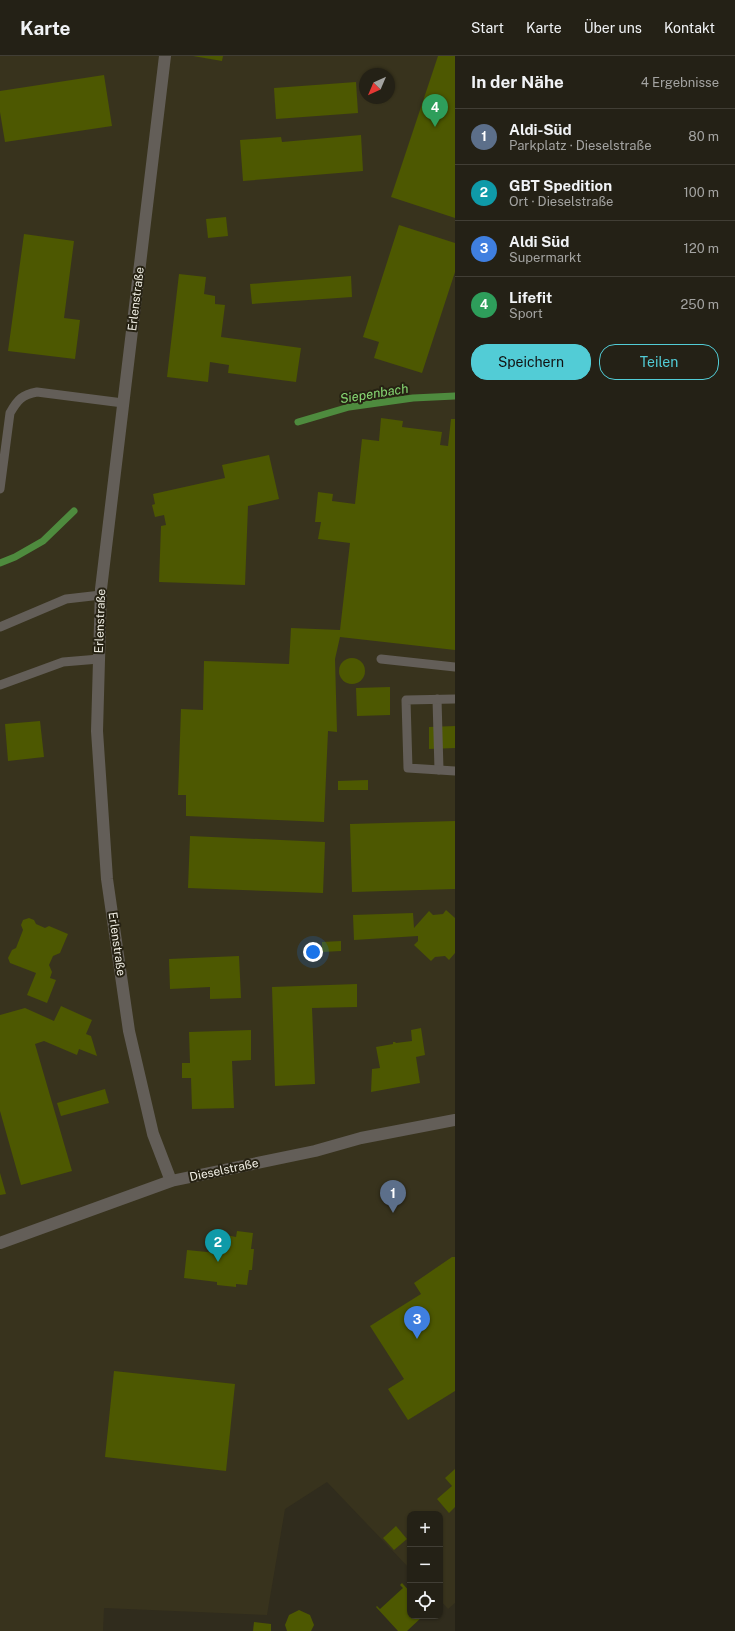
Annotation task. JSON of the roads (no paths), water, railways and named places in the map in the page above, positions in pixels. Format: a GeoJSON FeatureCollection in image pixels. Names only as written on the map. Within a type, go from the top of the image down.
{"type":"FeatureCollection","features":[{"type":"Feature","properties":{"kind":"street","name":"Erlenstraße"},"geometry":{"type":"LineString","coordinates":[[165,56],[101,595],[97,731],[107,879],[129,1032],[153,1134],[171,1182]]}},
{"type":"Feature","properties":{"kind":"street","name":"Dieselstraße"},"geometry":{"type":"LineString","coordinates":[[0,1243],[171,1182],[315,1152],[362,1138],[455,1120]]}},
{"type":"Feature","properties":{"kind":"lane"},"geometry":{"type":"LineString","coordinates":[[0,489],[10,412],[25,395],[37,392],[123,403]]}},
{"type":"Feature","properties":{"kind":"lane"},"geometry":{"type":"LineString","coordinates":[[0,627],[66,599],[101,595]]}},
{"type":"Feature","properties":{"kind":"lane"},"geometry":{"type":"LineString","coordinates":[[381,659],[455,667]]}},
{"type":"Feature","properties":{"kind":"lane"},"geometry":{"type":"LineString","coordinates":[[0,685],[63,662],[99,660]]}},
{"type":"Feature","properties":{"kind":"lane"},"geometry":{"type":"LineString","coordinates":[[436,699],[439,770]]}},
{"type":"Feature","properties":{"kind":"lane"},"geometry":{"type":"LineString","coordinates":[[455,699],[406,700],[408,768],[455,771]]}},
{"type":"Feature","properties":{"kind":"waterway","name":"Siepenbach"},"geometry":{"type":"LineString","coordinates":[[298,422],[349,407],[413,398],[455,396]]}},
{"type":"Feature","properties":{"kind":"waterway","name":"Siepenbach"},"geometry":{"type":"LineString","coordinates":[[0,563],[15,557],[43,541],[74,511]]}},
{"type":"Feature","properties":{"kind":"place","name":"Lifefit"},"geometry":{"type":"Point","coordinates":[435,127]}},
{"type":"Feature","properties":{"kind":"place","name":"Aldi-Süd"},"geometry":{"type":"Point","coordinates":[393,1213]}},
{"type":"Feature","properties":{"kind":"place","name":"GBT Spedition"},"geometry":{"type":"Point","coordinates":[218,1262]}},
{"type":"Feature","properties":{"kind":"place","name":"Aldi Süd"},"geometry":{"type":"Point","coordinates":[417,1339]}}]}
